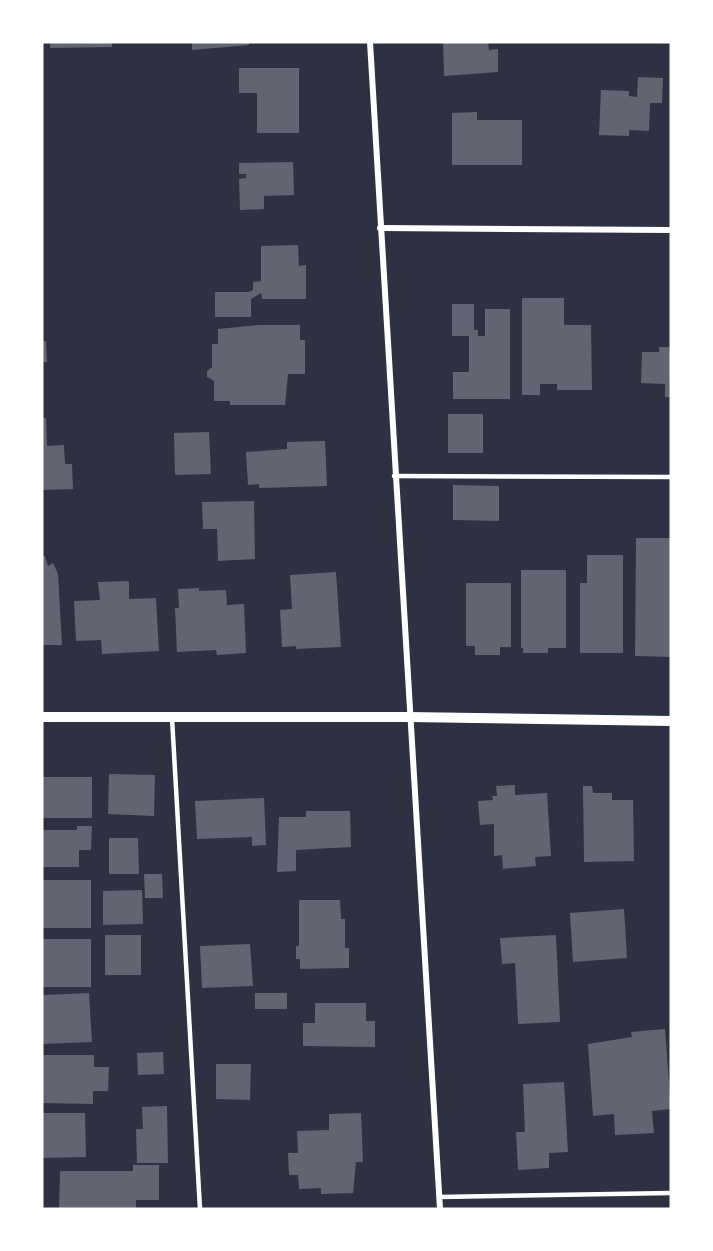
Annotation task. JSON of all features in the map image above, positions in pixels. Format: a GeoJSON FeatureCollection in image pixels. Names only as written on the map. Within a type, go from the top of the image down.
{"type":"FeatureCollection","features":[{"type":"Feature","properties":{"kind":"street"},"geometry":{"type":"LineString","coordinates":[[370,42],[408,717],[440,1209]]}},
{"type":"Feature","properties":{"kind":"street"},"geometry":{"type":"LineString","coordinates":[[380,228],[671,230]]}},
{"type":"Feature","properties":{"kind":"street"},"geometry":{"type":"LineString","coordinates":[[42,717],[408,717],[671,721]]}},
{"type":"Feature","properties":{"kind":"lane"},"geometry":{"type":"LineString","coordinates":[[394,476],[671,477]]}},
{"type":"Feature","properties":{"kind":"lane"},"geometry":{"type":"LineString","coordinates":[[172,717],[200,1209]]}},
{"type":"Feature","properties":{"kind":"lane"},"geometry":{"type":"LineString","coordinates":[[439,1197],[671,1193]]}},
{"type":"Feature","properties":{"kind":"building"},"geometry":{"type":"Polygon","coordinates":[[[50,42],[112,42],[112,47],[50,48],[50,42]]]}},
{"type":"Feature","properties":{"kind":"building"},"geometry":{"type":"Polygon","coordinates":[[[192,42],[249,42],[249,45],[192,50],[192,42]]]}},
{"type":"Feature","properties":{"kind":"building"},"geometry":{"type":"Polygon","coordinates":[[[443,42],[488,42],[489,50],[498,49],[498,72],[444,76],[443,42]]]}},
{"type":"Feature","properties":{"kind":"building"},"geometry":{"type":"Polygon","coordinates":[[[239,68],[299,68],[299,133],[257,133],[257,93],[239,93],[239,68]]]}},
{"type":"Feature","properties":{"kind":"building"},"geometry":{"type":"Polygon","coordinates":[[[638,77],[663,78],[662,103],[650,103],[649,131],[629,130],[629,136],[599,135],[601,90],[629,91],[629,96],[637,97],[638,77]]]}},
{"type":"Feature","properties":{"kind":"building"},"geometry":{"type":"Polygon","coordinates":[[[477,112],[477,120],[522,120],[522,165],[452,165],[452,113],[477,112]]]}},
{"type":"Feature","properties":{"kind":"building"},"geometry":{"type":"Polygon","coordinates":[[[293,162],[294,195],[264,196],[264,209],[240,210],[239,179],[246,178],[246,174],[239,174],[239,163],[293,162]]]}},
{"type":"Feature","properties":{"kind":"building"},"geometry":{"type":"Polygon","coordinates":[[[298,245],[299,266],[306,265],[306,299],[262,299],[261,293],[251,299],[251,317],[215,317],[215,292],[249,292],[253,290],[253,282],[261,281],[261,246],[298,245]]]}},
{"type":"Feature","properties":{"kind":"building"},"geometry":{"type":"Polygon","coordinates":[[[522,298],[564,298],[564,325],[591,325],[592,390],[557,390],[557,384],[540,384],[540,395],[522,395],[522,298]]]}},
{"type":"Feature","properties":{"kind":"building"},"geometry":{"type":"Polygon","coordinates":[[[452,304],[474,304],[474,330],[478,330],[478,336],[485,336],[485,309],[510,309],[510,399],[453,399],[453,372],[469,372],[469,336],[452,336],[452,304]]]}},
{"type":"Feature","properties":{"kind":"building"},"geometry":{"type":"Polygon","coordinates":[[[258,325],[300,325],[300,340],[305,340],[305,374],[288,374],[285,405],[230,405],[230,401],[214,401],[214,381],[207,377],[207,371],[212,367],[212,344],[218,344],[218,329],[258,325]]]}},
{"type":"Feature","properties":{"kind":"building"},"geometry":{"type":"Polygon","coordinates":[[[42,341],[46,341],[47,362],[42,362],[42,341]]]}},
{"type":"Feature","properties":{"kind":"building"},"geometry":{"type":"Polygon","coordinates":[[[659,347],[669,347],[671,353],[671,397],[665,397],[665,384],[641,383],[642,352],[659,352],[659,347]]]}},
{"type":"Feature","properties":{"kind":"building"},"geometry":{"type":"Polygon","coordinates":[[[448,414],[483,414],[483,453],[448,453],[448,414]]]}},
{"type":"Feature","properties":{"kind":"building"},"geometry":{"type":"Polygon","coordinates":[[[42,418],[46,418],[47,446],[64,445],[65,464],[72,464],[73,489],[42,490],[42,418]]]}},
{"type":"Feature","properties":{"kind":"building"},"geometry":{"type":"Polygon","coordinates":[[[209,432],[211,474],[175,475],[174,433],[209,432]]]}},
{"type":"Feature","properties":{"kind":"building"},"geometry":{"type":"Polygon","coordinates":[[[325,441],[327,486],[259,488],[259,484],[248,485],[246,452],[287,449],[287,442],[325,441]]]}},
{"type":"Feature","properties":{"kind":"building"},"geometry":{"type":"Polygon","coordinates":[[[453,485],[499,486],[499,521],[453,520],[453,485]]]}},
{"type":"Feature","properties":{"kind":"building"},"geometry":{"type":"Polygon","coordinates":[[[254,501],[255,559],[218,561],[217,529],[203,529],[202,502],[254,501]]]}},
{"type":"Feature","properties":{"kind":"building"},"geometry":{"type":"Polygon","coordinates":[[[636,538],[670,538],[671,657],[635,656],[636,538]]]}},
{"type":"Feature","properties":{"kind":"building"},"geometry":{"type":"Polygon","coordinates":[[[587,555],[623,555],[623,653],[580,653],[580,583],[587,583],[587,555]]]}},
{"type":"Feature","properties":{"kind":"building"},"geometry":{"type":"Polygon","coordinates":[[[42,556],[45,556],[48,566],[53,563],[58,574],[62,645],[42,645],[42,556]]]}},
{"type":"Feature","properties":{"kind":"building"},"geometry":{"type":"Polygon","coordinates":[[[521,570],[566,570],[566,648],[548,648],[548,653],[523,653],[523,648],[521,648],[521,570]]]}},
{"type":"Feature","properties":{"kind":"building"},"geometry":{"type":"Polygon","coordinates":[[[336,572],[341,647],[296,649],[296,646],[282,647],[280,610],[292,609],[290,575],[336,572]]]}},
{"type":"Feature","properties":{"kind":"building"},"geometry":{"type":"Polygon","coordinates":[[[129,581],[129,599],[156,598],[159,651],[102,654],[101,640],[76,641],[74,601],[100,600],[98,582],[129,581]]]}},
{"type":"Feature","properties":{"kind":"building"},"geometry":{"type":"Polygon","coordinates":[[[466,583],[511,583],[511,647],[500,647],[500,655],[475,655],[475,646],[466,646],[466,583]]]}},
{"type":"Feature","properties":{"kind":"building"},"geometry":{"type":"Polygon","coordinates":[[[199,588],[199,591],[226,590],[227,605],[244,604],[246,653],[217,655],[216,650],[177,652],[175,608],[179,608],[178,589],[199,588]]]}},
{"type":"Feature","properties":{"kind":"building"},"geometry":{"type":"Polygon","coordinates":[[[109,774],[155,775],[154,816],[108,814],[109,774]]]}},
{"type":"Feature","properties":{"kind":"building"},"geometry":{"type":"Polygon","coordinates":[[[42,777],[92,777],[92,818],[42,818],[42,777]]]}},
{"type":"Feature","properties":{"kind":"building"},"geometry":{"type":"Polygon","coordinates":[[[515,785],[515,795],[547,793],[551,856],[535,857],[536,866],[503,869],[502,855],[494,856],[494,824],[480,825],[478,801],[493,800],[492,796],[497,796],[496,786],[515,785]]]}},
{"type":"Feature","properties":{"kind":"building"},"geometry":{"type":"Polygon","coordinates":[[[583,786],[592,786],[593,793],[612,793],[612,800],[633,800],[634,861],[584,862],[583,786]]]}},
{"type":"Feature","properties":{"kind":"building"},"geometry":{"type":"Polygon","coordinates":[[[264,798],[266,845],[252,846],[252,837],[197,839],[195,801],[264,798]]]}},
{"type":"Feature","properties":{"kind":"building"},"geometry":{"type":"Polygon","coordinates":[[[306,811],[350,811],[351,847],[296,850],[296,871],[277,872],[279,817],[306,817],[306,811]]]}},
{"type":"Feature","properties":{"kind":"building"},"geometry":{"type":"Polygon","coordinates":[[[77,826],[92,826],[91,850],[79,850],[79,867],[42,867],[42,830],[77,830],[77,826]]]}},
{"type":"Feature","properties":{"kind":"building"},"geometry":{"type":"Polygon","coordinates":[[[109,838],[138,838],[139,874],[109,874],[109,838]]]}},
{"type":"Feature","properties":{"kind":"building"},"geometry":{"type":"Polygon","coordinates":[[[144,874],[162,874],[163,898],[145,898],[144,874]]]}},
{"type":"Feature","properties":{"kind":"building"},"geometry":{"type":"Polygon","coordinates":[[[42,880],[91,880],[91,928],[42,928],[42,880]]]}},
{"type":"Feature","properties":{"kind":"building"},"geometry":{"type":"Polygon","coordinates":[[[142,890],[143,924],[103,925],[103,891],[142,890]]]}},
{"type":"Feature","properties":{"kind":"building"},"geometry":{"type":"Polygon","coordinates":[[[299,900],[340,900],[341,919],[345,919],[345,948],[349,948],[349,968],[300,969],[300,959],[296,959],[296,946],[299,946],[299,900]]]}},
{"type":"Feature","properties":{"kind":"building"},"geometry":{"type":"Polygon","coordinates":[[[624,909],[627,958],[573,962],[570,913],[624,909]]]}},
{"type":"Feature","properties":{"kind":"building"},"geometry":{"type":"Polygon","coordinates":[[[105,935],[141,935],[141,975],[105,975],[105,935]]]}},
{"type":"Feature","properties":{"kind":"building"},"geometry":{"type":"Polygon","coordinates":[[[556,935],[560,1022],[518,1024],[515,963],[502,964],[500,938],[556,935]]]}},
{"type":"Feature","properties":{"kind":"building"},"geometry":{"type":"Polygon","coordinates":[[[42,939],[91,939],[91,987],[42,987],[42,939]]]}},
{"type":"Feature","properties":{"kind":"building"},"geometry":{"type":"Polygon","coordinates":[[[250,944],[253,986],[202,988],[200,946],[250,944]]]}},
{"type":"Feature","properties":{"kind":"building"},"geometry":{"type":"Polygon","coordinates":[[[89,993],[92,1042],[42,1044],[42,995],[89,993]]]}},
{"type":"Feature","properties":{"kind":"building"},"geometry":{"type":"Polygon","coordinates":[[[255,993],[287,993],[287,1009],[255,1009],[255,993]]]}},
{"type":"Feature","properties":{"kind":"building"},"geometry":{"type":"Polygon","coordinates":[[[315,1003],[366,1003],[366,1021],[375,1021],[375,1047],[303,1046],[303,1023],[315,1023],[315,1003]]]}},
{"type":"Feature","properties":{"kind":"building"},"geometry":{"type":"Polygon","coordinates":[[[665,1029],[671,1109],[652,1111],[654,1133],[615,1135],[614,1114],[593,1116],[588,1044],[632,1037],[631,1032],[665,1029]]]}},
{"type":"Feature","properties":{"kind":"building"},"geometry":{"type":"Polygon","coordinates":[[[163,1052],[164,1074],[138,1075],[137,1053],[163,1052]]]}},
{"type":"Feature","properties":{"kind":"building"},"geometry":{"type":"Polygon","coordinates":[[[42,1055],[94,1055],[94,1067],[109,1067],[108,1091],[93,1091],[93,1104],[42,1103],[42,1055]]]}},
{"type":"Feature","properties":{"kind":"building"},"geometry":{"type":"Polygon","coordinates":[[[216,1064],[251,1064],[250,1100],[216,1099],[216,1064]]]}},
{"type":"Feature","properties":{"kind":"building"},"geometry":{"type":"Polygon","coordinates":[[[564,1082],[568,1152],[549,1153],[549,1168],[518,1170],[516,1132],[525,1132],[523,1084],[564,1082]]]}},
{"type":"Feature","properties":{"kind":"building"},"geometry":{"type":"Polygon","coordinates":[[[167,1106],[168,1163],[137,1163],[136,1129],[143,1129],[142,1107],[167,1106]]]}},
{"type":"Feature","properties":{"kind":"building"},"geometry":{"type":"Polygon","coordinates":[[[42,1113],[85,1113],[86,1157],[42,1158],[42,1113]]]}},
{"type":"Feature","properties":{"kind":"building"},"geometry":{"type":"Polygon","coordinates":[[[361,1113],[363,1162],[356,1162],[353,1193],[321,1194],[321,1188],[299,1189],[298,1175],[289,1175],[288,1153],[298,1153],[297,1131],[329,1130],[329,1114],[361,1113]]]}},
{"type":"Feature","properties":{"kind":"building"},"geometry":{"type":"Polygon","coordinates":[[[133,1165],[159,1165],[159,1200],[136,1200],[136,1209],[59,1209],[60,1171],[133,1171],[133,1165]]]}}]}
